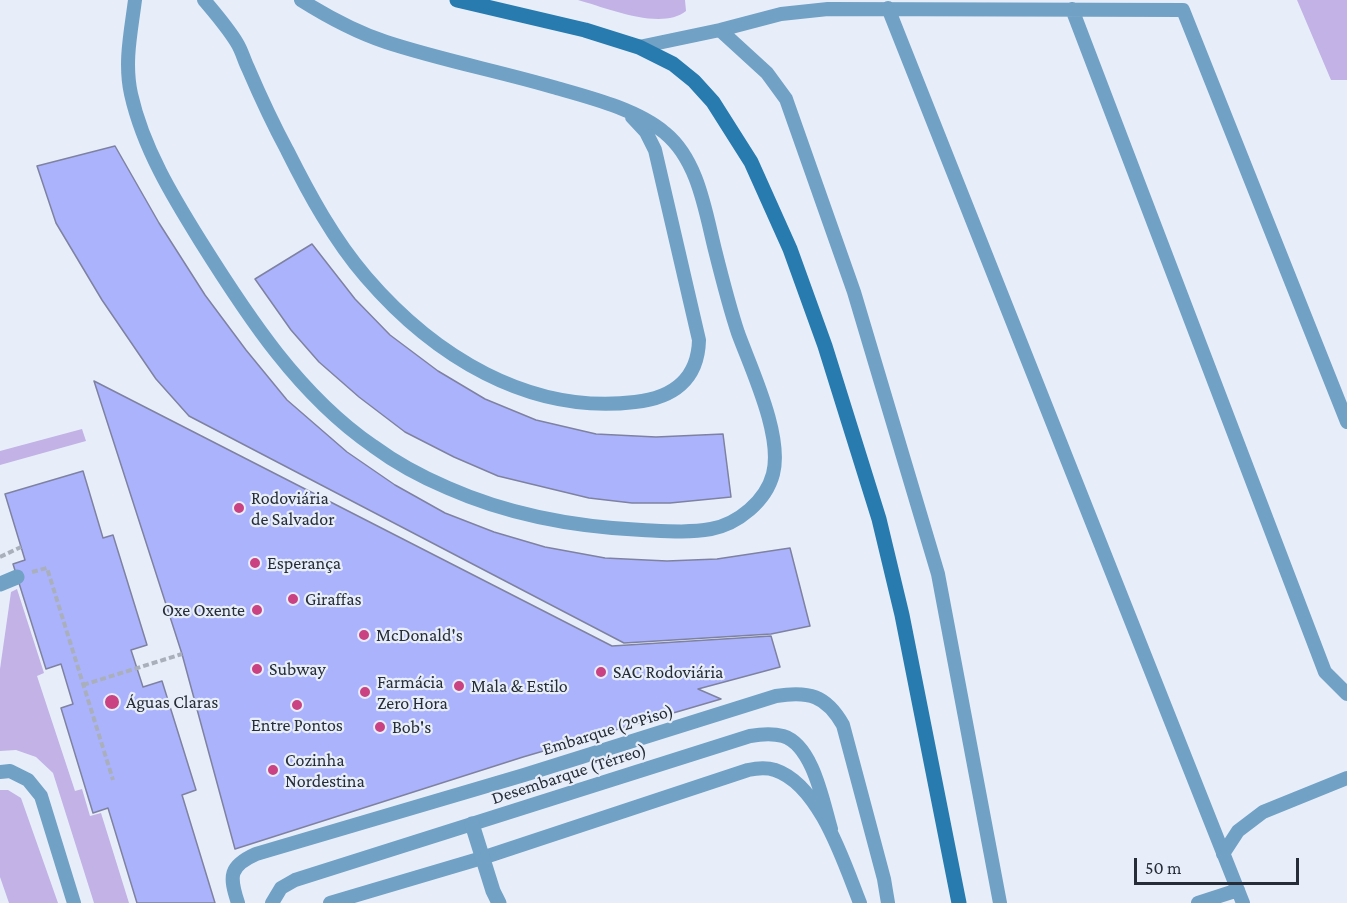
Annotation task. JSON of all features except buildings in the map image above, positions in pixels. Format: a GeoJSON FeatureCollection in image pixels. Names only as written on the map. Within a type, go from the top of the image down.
{"type":"FeatureCollection","features":[{"type":"Feature","properties":{"kind":"main road"},"geometry":{"type":"LineString","coordinates":[[457,0],[585,30],[639,47],[673,64],[694,81],[713,102],[751,162],[790,249],[825,346],[879,519],[902,615],[959,903]]}},
{"type":"Feature","properties":{"kind":"street"},"geometry":{"type":"LineString","coordinates":[[0,584],[17,577]]}},
{"type":"Feature","properties":{"kind":"street"},"geometry":{"type":"LineString","coordinates":[[472,824],[499,903]]}},
{"type":"Feature","properties":{"kind":"lane"},"geometry":{"type":"LineString","coordinates":[[135,0],[127,61],[131,94],[143,134],[179,206],[236,298],[279,357],[336,417],[373,446],[414,472],[450,489],[520,513],[563,522],[630,530],[689,531],[714,528],[731,522],[759,501],[770,485],[774,469],[776,450],[772,428],[729,307],[700,189],[676,142],[662,130],[627,111],[535,81],[387,42],[358,31],[301,0]]}},
{"type":"Feature","properties":{"kind":"lane"},"geometry":{"type":"LineString","coordinates":[[204,0],[238,45],[286,150],[333,232],[365,276],[417,329],[443,349],[496,380],[527,392],[587,403],[614,404],[646,400],[672,391],[684,382],[698,357],[699,340],[655,150],[646,132],[627,111]]}},
{"type":"Feature","properties":{"kind":"lane"},"geometry":{"type":"LineString","coordinates":[[888,8],[1244,903]]}},
{"type":"Feature","properties":{"kind":"lane"},"geometry":{"type":"LineString","coordinates":[[639,47],[781,14],[828,9],[1184,10],[1347,422]]}},
{"type":"Feature","properties":{"kind":"lane"},"geometry":{"type":"LineString","coordinates":[[1072,9],[1325,672],[1347,694]]}},
{"type":"Feature","properties":{"kind":"lane"},"geometry":{"type":"LineString","coordinates":[[720,30],[767,73],[786,99],[854,292],[938,574],[1000,903]]}},
{"type":"Feature","properties":{"kind":"lane","name":"Embarque (2ºPiso)"},"geometry":{"type":"LineString","coordinates":[[238,903],[232,882],[234,872],[238,864],[256,854],[524,775],[776,696],[794,693],[824,701],[834,709],[843,725],[884,879],[888,903]]}},
{"type":"Feature","properties":{"kind":"lane","name":"Desembarque (Térreo)"},"geometry":{"type":"LineString","coordinates":[[272,903],[281,888],[295,880],[750,736],[765,734],[784,736],[797,744],[809,759],[831,830],[860,903]]}},
{"type":"Feature","properties":{"kind":"lane","name":"Desembarque (Térreo)"},"geometry":{"type":"LineString","coordinates":[[330,903],[482,858],[760,768],[774,769],[786,775],[804,791],[831,830]]}},
{"type":"Feature","properties":{"kind":"lane"},"geometry":{"type":"LineString","coordinates":[[0,772],[10,771],[28,780],[41,796],[74,903]]}},
{"type":"Feature","properties":{"kind":"lane"},"geometry":{"type":"LineString","coordinates":[[1223,854],[1238,831],[1263,812],[1347,778]]}},
{"type":"Feature","properties":{"kind":"lane"},"geometry":{"type":"LineString","coordinates":[[1198,903],[1238,890]]}},
{"type":"Feature","properties":{"kind":"path"},"geometry":{"type":"LineString","coordinates":[[0,557],[21,547]]}},
{"type":"Feature","properties":{"kind":"path"},"geometry":{"type":"LineString","coordinates":[[17,577],[47,568],[113,780]]}},
{"type":"Feature","properties":{"kind":"path"},"geometry":{"type":"LineString","coordinates":[[83,685],[182,654]]}},
{"type":"Feature","properties":{"kind":"shaded area"},"geometry":{"type":"Polygon","coordinates":[[[578,0],[685,0],[686,11],[675,17],[648,18],[578,0]]]}},
{"type":"Feature","properties":{"kind":"shaded area"},"geometry":{"type":"Polygon","coordinates":[[[1297,0],[1347,0],[1347,80],[1331,80],[1297,0]]]}},
{"type":"Feature","properties":{"kind":"shaded area"},"geometry":{"type":"Polygon","coordinates":[[[82,429],[86,441],[0,465],[0,451],[82,429]]]}},
{"type":"Feature","properties":{"kind":"shaded area"},"geometry":{"type":"Polygon","coordinates":[[[17,589],[44,673],[37,676],[75,791],[82,789],[90,816],[101,813],[129,903],[94,903],[53,773],[36,757],[16,750],[0,751],[0,669],[11,592],[17,589]]]}},
{"type":"Feature","properties":{"kind":"shaded area"},"geometry":{"type":"Polygon","coordinates":[[[0,790],[8,790],[21,798],[58,903],[9,903],[0,877],[0,790]]]}},
{"type":"Feature","properties":{"kind":"place","name":"Rodoviária de Salvador"},"geometry":{"type":"Point","coordinates":[239,508]}},
{"type":"Feature","properties":{"kind":"place","name":"Esperança"},"geometry":{"type":"Point","coordinates":[255,563]}},
{"type":"Feature","properties":{"kind":"place","name":"Giraffas"},"geometry":{"type":"Point","coordinates":[293,599]}},
{"type":"Feature","properties":{"kind":"place","name":"Oxe Oxente"},"geometry":{"type":"Point","coordinates":[257,610]}},
{"type":"Feature","properties":{"kind":"place","name":"McDonald's"},"geometry":{"type":"Point","coordinates":[364,635]}},
{"type":"Feature","properties":{"kind":"place","name":"Subway"},"geometry":{"type":"Point","coordinates":[257,669]}},
{"type":"Feature","properties":{"kind":"place","name":"SAC Rodoviária"},"geometry":{"type":"Point","coordinates":[601,672]}},
{"type":"Feature","properties":{"kind":"place","name":"Mala & Estilo"},"geometry":{"type":"Point","coordinates":[459,686]}},
{"type":"Feature","properties":{"kind":"place","name":"Farmácia Zero Hora"},"geometry":{"type":"Point","coordinates":[365,692]}},
{"type":"Feature","properties":{"kind":"place","name":"Águas Claras"},"geometry":{"type":"Point","coordinates":[112,702]}},
{"type":"Feature","properties":{"kind":"place","name":"Entre Pontos"},"geometry":{"type":"Point","coordinates":[297,705]}},
{"type":"Feature","properties":{"kind":"place","name":"Bob's"},"geometry":{"type":"Point","coordinates":[380,727]}},
{"type":"Feature","properties":{"kind":"place","name":"Cozinha Nordestina"},"geometry":{"type":"Point","coordinates":[273,770]}}]}
